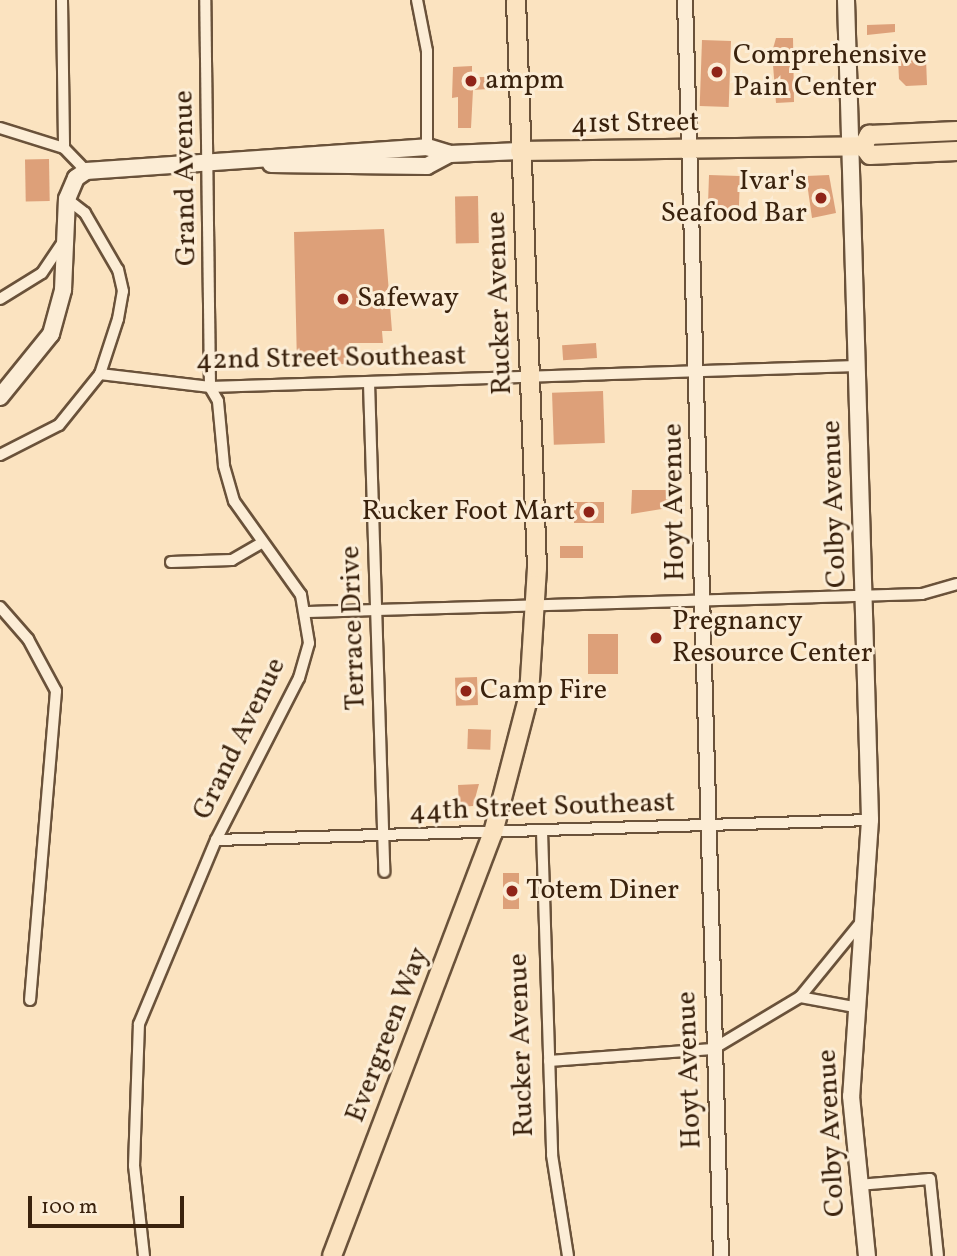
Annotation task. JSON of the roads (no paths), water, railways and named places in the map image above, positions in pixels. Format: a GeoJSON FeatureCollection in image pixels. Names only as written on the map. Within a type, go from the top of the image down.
{"type":"FeatureCollection","features":[{"type":"Feature","properties":{"kind":"main road","name":"Rucker Avenue"},"geometry":{"type":"LineString","coordinates":[[493,833],[528,695],[536,604],[516,0]]}},
{"type":"Feature","properties":{"kind":"main road","name":"Colby Avenue"},"geometry":{"type":"LineString","coordinates":[[846,0],[857,146],[857,366],[870,820],[866,916],[854,1007],[851,1096],[867,1256]]}},
{"type":"Feature","properties":{"kind":"main road","name":"41st Street"},"geometry":{"type":"LineString","coordinates":[[857,146],[869,135],[957,131]]}},
{"type":"Feature","properties":{"kind":"main road","name":"41st Street"},"geometry":{"type":"LineString","coordinates":[[359,159],[427,147],[450,154],[857,146],[870,155],[957,151]]}},
{"type":"Feature","properties":{"kind":"main road","name":"41st Street"},"geometry":{"type":"LineString","coordinates":[[86,171],[210,162],[359,159],[428,166],[450,154]]}},
{"type":"Feature","properties":{"kind":"main road"},"geometry":{"type":"LineString","coordinates":[[0,397],[51,334],[63,290],[67,199],[76,178],[86,171]]}},
{"type":"Feature","properties":{"kind":"main road","name":"Evergreen Way"},"geometry":{"type":"LineString","coordinates":[[332,1256],[493,833]]}},
{"type":"Feature","properties":{"kind":"street"},"geometry":{"type":"LineString","coordinates":[[62,0],[64,148]]}},
{"type":"Feature","properties":{"kind":"street","name":"Grand Avenue"},"geometry":{"type":"LineString","coordinates":[[144,1256],[134,1178],[137,1031],[216,840],[299,678],[309,643],[308,612],[234,501],[224,465],[218,401],[210,387],[210,162],[205,0]]}},
{"type":"Feature","properties":{"kind":"street"},"geometry":{"type":"LineString","coordinates":[[417,0],[427,51],[427,147]]}},
{"type":"Feature","properties":{"kind":"street","name":"Hoyt Avenue"},"geometry":{"type":"LineString","coordinates":[[685,0],[698,369],[701,600],[721,1256]]}},
{"type":"Feature","properties":{"kind":"street"},"geometry":{"type":"LineString","coordinates":[[0,128],[64,148],[86,171]]}},
{"type":"Feature","properties":{"kind":"street"},"geometry":{"type":"LineString","coordinates":[[0,454],[58,425],[100,374],[123,291],[108,249],[85,212],[67,199]]}},
{"type":"Feature","properties":{"kind":"street"},"geometry":{"type":"LineString","coordinates":[[0,299],[42,273],[66,237]]}},
{"type":"Feature","properties":{"kind":"street","name":"42nd Street Southeast"},"geometry":{"type":"LineString","coordinates":[[100,374],[210,387],[529,378],[698,369],[857,366]]}},
{"type":"Feature","properties":{"kind":"street","name":"Terrace Drive"},"geometry":{"type":"LineString","coordinates":[[369,383],[384,872]]}},
{"type":"Feature","properties":{"kind":"street"},"geometry":{"type":"LineString","coordinates":[[171,562],[232,560],[262,543]]}},
{"type":"Feature","properties":{"kind":"street"},"geometry":{"type":"LineString","coordinates":[[308,612],[922,594],[957,584]]}},
{"type":"Feature","properties":{"kind":"street"},"geometry":{"type":"LineString","coordinates":[[0,607],[28,639],[55,691],[30,1000]]}},
{"type":"Feature","properties":{"kind":"street","name":"44th Street Southeast"},"geometry":{"type":"LineString","coordinates":[[216,840],[870,820]]}},
{"type":"Feature","properties":{"kind":"street","name":"Rucker Avenue"},"geometry":{"type":"LineString","coordinates":[[542,831],[552,1155],[567,1253]]}},
{"type":"Feature","properties":{"kind":"street"},"geometry":{"type":"LineString","coordinates":[[549,1061],[713,1049],[800,997],[866,916]]}},
{"type":"Feature","properties":{"kind":"street"},"geometry":{"type":"LineString","coordinates":[[800,997],[854,1007]]}},
{"type":"Feature","properties":{"kind":"street"},"geometry":{"type":"LineString","coordinates":[[858,1185],[930,1179],[938,1256]]}},
{"type":"Feature","properties":{"kind":"street"},"geometry":{"type":"LineString","coordinates":[[555,1256],[567,1253]]}},
{"type":"Feature","properties":{"kind":"place","name":"Comprehensive Pain Center"},"geometry":{"type":"Point","coordinates":[717,72]}},
{"type":"Feature","properties":{"kind":"place","name":"ampm"},"geometry":{"type":"Point","coordinates":[471,81]}},
{"type":"Feature","properties":{"kind":"place","name":"Ivar's Seafood Bar"},"geometry":{"type":"Point","coordinates":[821,198]}},
{"type":"Feature","properties":{"kind":"place","name":"Safeway"},"geometry":{"type":"Point","coordinates":[343,299]}},
{"type":"Feature","properties":{"kind":"place","name":"Rucker Foot Mart"},"geometry":{"type":"Point","coordinates":[589,512]}},
{"type":"Feature","properties":{"kind":"place","name":"Pregnancy Resource Center"},"geometry":{"type":"Point","coordinates":[656,638]}},
{"type":"Feature","properties":{"kind":"place","name":"Camp Fire"},"geometry":{"type":"Point","coordinates":[466,691]}},
{"type":"Feature","properties":{"kind":"place","name":"Totem Diner"},"geometry":{"type":"Point","coordinates":[512,891]}}]}
